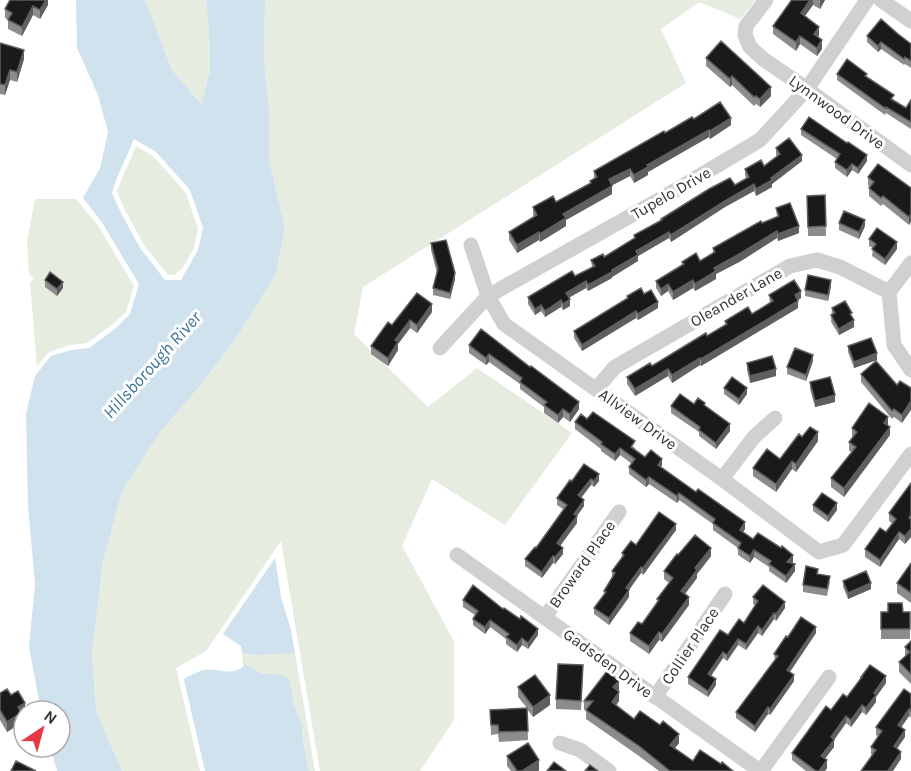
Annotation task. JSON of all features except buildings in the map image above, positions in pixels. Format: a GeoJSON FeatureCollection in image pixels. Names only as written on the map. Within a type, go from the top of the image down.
{"type":"FeatureCollection","features":[{"type":"Feature","properties":{"kind":"street","name":"Lynnwood Drive"},"geometry":{"type":"LineString","coordinates":[[766,0],[746,26],[745,35],[750,47],[763,59],[911,165]]}},
{"type":"Feature","properties":{"kind":"street","name":"Tupelo Drive"},"geometry":{"type":"LineString","coordinates":[[440,348],[488,296],[760,140],[807,89],[867,0]]}},
{"type":"Feature","properties":{"kind":"street"},"geometry":{"type":"LineString","coordinates":[[881,0],[911,21]]}},
{"type":"Feature","properties":{"kind":"street","name":"Allview Drive"},"geometry":{"type":"LineString","coordinates":[[471,245],[488,296],[504,324],[722,479],[819,552],[843,545],[911,454]]}},
{"type":"Feature","properties":{"kind":"street","name":"Oleander Lane"},"geometry":{"type":"LineString","coordinates":[[596,389],[615,367],[790,266],[818,260],[840,267],[889,292]]}},
{"type":"Feature","properties":{"kind":"street"},"geometry":{"type":"LineString","coordinates":[[911,263],[889,292],[894,345],[911,370]]}},
{"type":"Feature","properties":{"kind":"street"},"geometry":{"type":"LineString","coordinates":[[722,479],[754,436],[775,418]]}},
{"type":"Feature","properties":{"kind":"street","name":"Broward Place"},"geometry":{"type":"LineString","coordinates":[[545,617],[619,512]]}},
{"type":"Feature","properties":{"kind":"street","name":"Gadsden Drive"},"geometry":{"type":"LineString","coordinates":[[457,555],[760,771]]}},
{"type":"Feature","properties":{"kind":"street","name":"Collier Place"},"geometry":{"type":"LineString","coordinates":[[655,697],[726,594]]}},
{"type":"Feature","properties":{"kind":"street"},"geometry":{"type":"LineString","coordinates":[[760,771],[829,677]]}},
{"type":"Feature","properties":{"kind":"street"},"geometry":{"type":"LineString","coordinates":[[560,743],[580,750],[609,771]]}},
{"type":"Feature","properties":{"kind":"shaded area"},"geometry":{"type":"Polygon","coordinates":[[[145,0],[206,0],[210,71],[201,104],[172,70],[145,0]]]}},
{"type":"Feature","properties":{"kind":"shaded area"},"geometry":{"type":"Polygon","coordinates":[[[265,0],[756,0],[740,19],[699,2],[661,29],[686,83],[363,287],[354,334],[428,407],[477,368],[572,433],[505,525],[432,479],[402,546],[454,641],[454,720],[420,771],[320,771],[281,541],[206,651],[176,668],[200,771],[122,771],[96,710],[92,652],[103,562],[122,491],[160,432],[200,386],[237,337],[276,274],[285,228],[269,160],[269,109],[264,61],[265,0]]]}},
{"type":"Feature","properties":{"kind":"shaded area"},"geometry":{"type":"Polygon","coordinates":[[[136,146],[153,156],[186,193],[198,229],[194,248],[182,269],[174,275],[168,275],[144,245],[117,192],[136,146]]]}},
{"type":"Feature","properties":{"kind":"shaded area"},"geometry":{"type":"Polygon","coordinates":[[[35,199],[76,199],[97,224],[134,286],[126,312],[113,324],[87,343],[70,345],[49,352],[37,366],[30,283],[34,278],[29,274],[27,241],[35,199]]]}},
{"type":"Feature","properties":{"kind":"shaded area"},"geometry":{"type":"Polygon","coordinates":[[[242,653],[255,655],[295,653],[315,771],[309,771],[302,735],[303,726],[293,698],[275,674],[263,674],[243,663],[242,653]]]}},
{"type":"Feature","properties":{"kind":"water","name":"Hillsborough River"},"geometry":{"type":"Polygon","coordinates":[[[76,0],[145,0],[172,70],[201,104],[210,71],[206,0],[265,0],[264,61],[269,109],[269,160],[285,228],[276,274],[237,337],[200,386],[160,432],[122,491],[103,562],[92,652],[96,710],[122,771],[57,771],[54,759],[72,759],[72,699],[39,699],[29,647],[35,584],[28,506],[26,414],[35,376],[51,356],[89,348],[116,328],[130,314],[139,284],[101,221],[83,198],[100,168],[108,132],[98,95],[77,48],[76,0]],[[134,139],[112,193],[140,248],[165,280],[181,280],[198,250],[203,228],[190,190],[156,152],[134,139]]]}},
{"type":"Feature","properties":{"kind":"water"},"geometry":{"type":"Polygon","coordinates":[[[275,558],[281,597],[295,653],[255,655],[242,653],[241,646],[223,634],[275,558]]]}},
{"type":"Feature","properties":{"kind":"water"},"geometry":{"type":"Polygon","coordinates":[[[243,663],[263,674],[275,674],[289,678],[294,705],[303,726],[302,735],[309,771],[205,771],[184,680],[208,669],[235,671],[244,665],[243,663]]]}}]}
